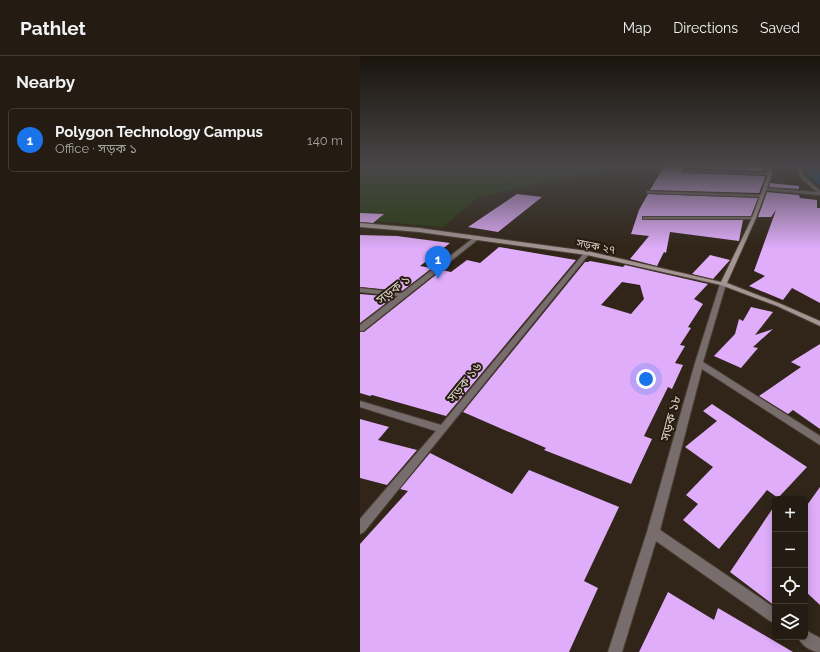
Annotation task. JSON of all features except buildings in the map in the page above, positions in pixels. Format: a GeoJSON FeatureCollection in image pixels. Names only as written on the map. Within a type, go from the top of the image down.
{"type":"FeatureCollection","features":[{"type":"Feature","properties":{"kind":"street"},"geometry":{"type":"LineString","coordinates":[[700,194],[762,196]]}},
{"type":"Feature","properties":{"kind":"street","name":"সড়ক ১৮"},"geometry":{"type":"LineString","coordinates":[[615,652],[653,532],[699,363],[723,284],[754,218],[762,196]]}},
{"type":"Feature","properties":{"kind":"street"},"geometry":{"type":"LineString","coordinates":[[645,218],[754,218]]}},
{"type":"Feature","properties":{"kind":"street","name":"সড়ক ২৭"},"geometry":{"type":"LineString","coordinates":[[360,225],[478,237],[587,253],[723,284],[779,305],[820,324]]}},
{"type":"Feature","properties":{"kind":"street","name":"সড়ক ১"},"geometry":{"type":"LineString","coordinates":[[360,329],[478,237]]}},
{"type":"Feature","properties":{"kind":"street","name":"সড়ক ১৬"},"geometry":{"type":"LineString","coordinates":[[360,528],[587,253]]}},
{"type":"Feature","properties":{"kind":"street"},"geometry":{"type":"LineString","coordinates":[[360,290],[404,294]]}},
{"type":"Feature","properties":{"kind":"street"},"geometry":{"type":"LineString","coordinates":[[699,363],[820,442]]}},
{"type":"Feature","properties":{"kind":"street"},"geometry":{"type":"LineString","coordinates":[[360,404],[443,429]]}},
{"type":"Feature","properties":{"kind":"street"},"geometry":{"type":"LineString","coordinates":[[653,532],[772,614]]}},
{"type":"Feature","properties":{"kind":"street"},"geometry":{"type":"LineString","coordinates":[[808,639],[820,647]]}},
{"type":"Feature","properties":{"kind":"green space"},"geometry":{"type":"Polygon","coordinates":[[[360,194],[495,194],[477,198],[443,227],[360,220],[360,194]]]}},
{"type":"Feature","properties":{"kind":"place","name":"Polygon Technology Campus"},"geometry":{"type":"Point","coordinates":[438,279]}}]}
